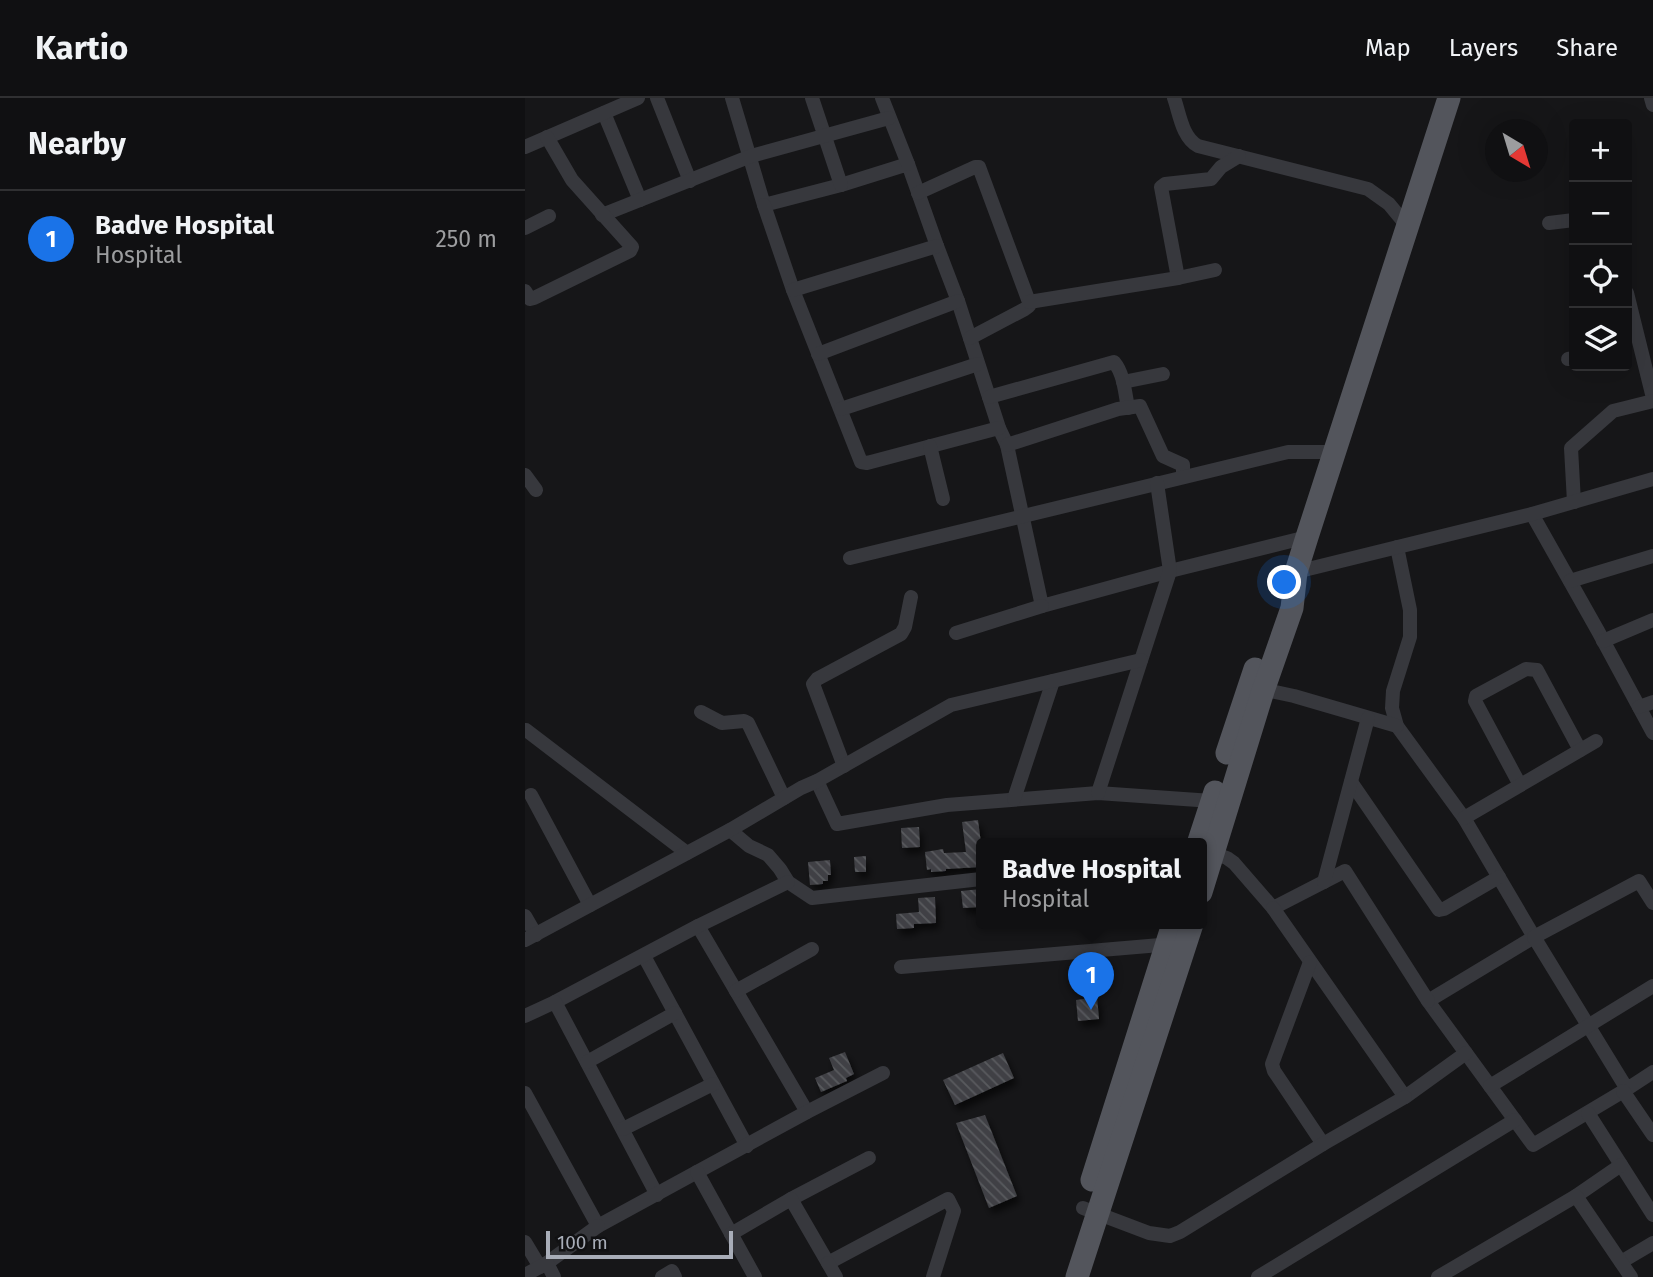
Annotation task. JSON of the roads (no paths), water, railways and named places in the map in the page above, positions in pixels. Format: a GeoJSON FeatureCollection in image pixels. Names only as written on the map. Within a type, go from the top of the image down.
{"type":"FeatureCollection","features":[{"type":"Feature","properties":{"kind":"main road"},"geometry":{"type":"LineString","coordinates":[[1207,839],[1256,688],[1279,603],[1295,576],[1450,98]]}},
{"type":"Feature","properties":{"kind":"main road"},"geometry":{"type":"LineString","coordinates":[[1206,838],[1212,801],[1256,688]]}},
{"type":"Feature","properties":{"kind":"main road"},"geometry":{"type":"LineString","coordinates":[[1077,1277],[1091,1211],[1179,934]]}},
{"type":"Feature","properties":{"kind":"main road"},"geometry":{"type":"LineString","coordinates":[[1062,1277],[1091,1211]]}},
{"type":"Feature","properties":{"kind":"street"},"geometry":{"type":"LineString","coordinates":[[525,147],[638,98]]}},
{"type":"Feature","properties":{"kind":"street"},"geometry":{"type":"LineString","coordinates":[[657,98],[690,181]]}},
{"type":"Feature","properties":{"kind":"street"},"geometry":{"type":"LineString","coordinates":[[732,98],[793,290],[863,463],[999,428]]}},
{"type":"Feature","properties":{"kind":"street"},"geometry":{"type":"LineString","coordinates":[[812,98],[841,185]]}},
{"type":"Feature","properties":{"kind":"street"},"geometry":{"type":"LineString","coordinates":[[882,98],[958,301],[1007,445],[1042,606]]}},
{"type":"Feature","properties":{"kind":"street"},"geometry":{"type":"LineString","coordinates":[[1174,98],[1186,135],[1198,146],[1367,189],[1389,204],[1408,227]]}},
{"type":"Feature","properties":{"kind":"street"},"geometry":{"type":"LineString","coordinates":[[1651,98],[1653,105]]}},
{"type":"Feature","properties":{"kind":"street"},"geometry":{"type":"LineString","coordinates":[[604,113],[641,200]]}},
{"type":"Feature","properties":{"kind":"street"},"geometry":{"type":"LineString","coordinates":[[602,215],[751,156],[889,118]]}},
{"type":"Feature","properties":{"kind":"street"},"geometry":{"type":"LineString","coordinates":[[525,291],[530,299],[534,298],[630,251],[631,246],[572,180],[547,137]]}},
{"type":"Feature","properties":{"kind":"street"},"geometry":{"type":"LineString","coordinates":[[1178,278],[1161,187],[1165,184],[1211,179],[1221,167],[1239,156]]}},
{"type":"Feature","properties":{"kind":"street"},"geometry":{"type":"LineString","coordinates":[[764,205],[908,164]]}},
{"type":"Feature","properties":{"kind":"street"},"geometry":{"type":"LineString","coordinates":[[918,193],[979,167],[1029,302],[1025,309],[970,338]]}},
{"type":"Feature","properties":{"kind":"street"},"geometry":{"type":"LineString","coordinates":[[525,228],[549,216]]}},
{"type":"Feature","properties":{"kind":"street"},"geometry":{"type":"LineString","coordinates":[[1549,223],[1569,221]]}},
{"type":"Feature","properties":{"kind":"street"},"geometry":{"type":"LineString","coordinates":[[793,290],[937,246]]}},
{"type":"Feature","properties":{"kind":"street"},"geometry":{"type":"LineString","coordinates":[[1029,302],[1215,270]]}},
{"type":"Feature","properties":{"kind":"street"},"geometry":{"type":"LineString","coordinates":[[818,354],[958,301]]}},
{"type":"Feature","properties":{"kind":"street"},"geometry":{"type":"LineString","coordinates":[[1574,502],[1571,448],[1613,411],[1653,400],[1633,341],[1629,308]]}},
{"type":"Feature","properties":{"kind":"street"},"geometry":{"type":"LineString","coordinates":[[989,397],[1111,362],[1117,365],[1128,408]]}},
{"type":"Feature","properties":{"kind":"street"},"geometry":{"type":"LineString","coordinates":[[841,409],[978,364]]}},
{"type":"Feature","properties":{"kind":"street"},"geometry":{"type":"LineString","coordinates":[[1123,382],[1163,374]]}},
{"type":"Feature","properties":{"kind":"street"},"geometry":{"type":"LineString","coordinates":[[1007,445],[1118,409],[1140,406],[1163,456],[1183,465],[1183,477]]}},
{"type":"Feature","properties":{"kind":"street"},"geometry":{"type":"LineString","coordinates":[[930,446],[943,499]]}},
{"type":"Feature","properties":{"kind":"street"},"geometry":{"type":"LineString","coordinates":[[850,558],[1288,452],[1334,452]]}},
{"type":"Feature","properties":{"kind":"street"},"geometry":{"type":"LineString","coordinates":[[525,475],[536,490]]}},
{"type":"Feature","properties":{"kind":"street"},"geometry":{"type":"LineString","coordinates":[[1295,576],[1397,547],[1532,514],[1653,479]]}},
{"type":"Feature","properties":{"kind":"street"},"geometry":{"type":"LineString","coordinates":[[1098,793],[1170,571],[1157,483]]}},
{"type":"Feature","properties":{"kind":"street"},"geometry":{"type":"LineString","coordinates":[[1532,514],[1603,640],[1646,705],[1653,733]]}},
{"type":"Feature","properties":{"kind":"street"},"geometry":{"type":"LineString","coordinates":[[956,633],[1042,606],[1307,537]]}},
{"type":"Feature","properties":{"kind":"street"},"geometry":{"type":"LineString","coordinates":[[1397,547],[1410,610],[1410,637],[1393,691],[1392,708],[1397,726],[1464,818],[1653,1135]]}},
{"type":"Feature","properties":{"kind":"street"},"geometry":{"type":"LineString","coordinates":[[1570,581],[1653,556]]}},
{"type":"Feature","properties":{"kind":"street"},"geometry":{"type":"LineString","coordinates":[[844,766],[813,684],[817,679],[901,634],[911,597]]}},
{"type":"Feature","properties":{"kind":"street"},"geometry":{"type":"LineString","coordinates":[[1603,640],[1653,620]]}},
{"type":"Feature","properties":{"kind":"street"},"geometry":{"type":"LineString","coordinates":[[525,916],[530,937],[730,830],[951,705],[1141,660]]}},
{"type":"Feature","properties":{"kind":"street"},"geometry":{"type":"LineString","coordinates":[[1520,785],[1475,701],[1476,696],[1526,669],[1537,670],[1580,750]]}},
{"type":"Feature","properties":{"kind":"street"},"geometry":{"type":"LineString","coordinates":[[1014,799],[1053,681]]}},
{"type":"Feature","properties":{"kind":"street"},"geometry":{"type":"LineString","coordinates":[[1256,688],[1294,696],[1397,726]]}},
{"type":"Feature","properties":{"kind":"street"},"geometry":{"type":"LineString","coordinates":[[701,712],[722,723],[748,723],[784,798]]}},
{"type":"Feature","properties":{"kind":"street"},"geometry":{"type":"LineString","coordinates":[[1324,882],[1368,718]]}},
{"type":"Feature","properties":{"kind":"street"},"geometry":{"type":"LineString","coordinates":[[526,730],[687,853]]}},
{"type":"Feature","properties":{"kind":"street"},"geometry":{"type":"LineString","coordinates":[[1464,818],[1596,741]]}},
{"type":"Feature","properties":{"kind":"street"},"geometry":{"type":"LineString","coordinates":[[817,781],[837,824],[947,805],[1098,793],[1212,801]]}},
{"type":"Feature","properties":{"kind":"street"},"geometry":{"type":"LineString","coordinates":[[1351,782],[1439,910],[1499,877]]}},
{"type":"Feature","properties":{"kind":"street"},"geometry":{"type":"LineString","coordinates":[[531,795],[590,905]]}},
{"type":"Feature","properties":{"kind":"street"},"geometry":{"type":"LineString","coordinates":[[730,830],[749,846],[768,855],[787,881],[813,898],[976,880]]}},
{"type":"Feature","properties":{"kind":"street"},"geometry":{"type":"LineString","coordinates":[[1207,849],[1234,863],[1273,908],[1405,1097]]}},
{"type":"Feature","properties":{"kind":"street"},"geometry":{"type":"LineString","coordinates":[[1273,908],[1345,871],[1428,1001],[1533,1145],[1653,1072]]}},
{"type":"Feature","properties":{"kind":"street"},"geometry":{"type":"LineString","coordinates":[[525,1016],[787,881]]}},
{"type":"Feature","properties":{"kind":"street"},"geometry":{"type":"LineString","coordinates":[[1428,1001],[1534,937],[1639,881],[1653,903]]}},
{"type":"Feature","properties":{"kind":"street"},"geometry":{"type":"LineString","coordinates":[[698,926],[807,1112]]}},
{"type":"Feature","properties":{"kind":"street"},"geometry":{"type":"LineString","coordinates":[[901,967],[1179,934]]}},
{"type":"Feature","properties":{"kind":"street"},"geometry":{"type":"LineString","coordinates":[[736,991],[812,948]]}},
{"type":"Feature","properties":{"kind":"street"},"geometry":{"type":"LineString","coordinates":[[644,956],[747,1146]]}},
{"type":"Feature","properties":{"kind":"street"},"geometry":{"type":"LineString","coordinates":[[1310,962],[1272,1064],[1323,1144]]}},
{"type":"Feature","properties":{"kind":"street"},"geometry":{"type":"LineString","coordinates":[[1490,1086],[1653,986]]}},
{"type":"Feature","properties":{"kind":"street"},"geometry":{"type":"LineString","coordinates":[[555,1002],[657,1195]]}},
{"type":"Feature","properties":{"kind":"street"},"geometry":{"type":"LineString","coordinates":[[587,1062],[675,1013]]}},
{"type":"Feature","properties":{"kind":"street"},"geometry":{"type":"LineString","coordinates":[[1091,1211],[1149,1233],[1170,1236],[1180,1232],[1405,1097],[1466,1053]]}},
{"type":"Feature","properties":{"kind":"street"},"geometry":{"type":"LineString","coordinates":[[525,1275],[547,1269],[598,1226],[883,1073]]}},
{"type":"Feature","properties":{"kind":"street"},"geometry":{"type":"LineString","coordinates":[[623,1129],[713,1084]]}},
{"type":"Feature","properties":{"kind":"street"},"geometry":{"type":"LineString","coordinates":[[525,1093],[598,1226]]}},
{"type":"Feature","properties":{"kind":"street"},"geometry":{"type":"LineString","coordinates":[[1588,1113],[1653,1215]]}},
{"type":"Feature","properties":{"kind":"street"},"geometry":{"type":"LineString","coordinates":[[1258,1277],[1515,1120]]}},
{"type":"Feature","properties":{"kind":"street"},"geometry":{"type":"LineString","coordinates":[[731,1234],[869,1158]]}},
{"type":"Feature","properties":{"kind":"street"},"geometry":{"type":"LineString","coordinates":[[1438,1277],[1576,1196],[1621,1165]]}},
{"type":"Feature","properties":{"kind":"street"},"geometry":{"type":"LineString","coordinates":[[697,1172],[755,1277]]}},
{"type":"Feature","properties":{"kind":"street"},"geometry":{"type":"LineString","coordinates":[[1576,1196],[1631,1277]]}},
{"type":"Feature","properties":{"kind":"street"},"geometry":{"type":"LineString","coordinates":[[791,1199],[836,1277]]}},
{"type":"Feature","properties":{"kind":"street"},"geometry":{"type":"LineString","coordinates":[[828,1263],[948,1199],[954,1211],[933,1277]]}},
{"type":"Feature","properties":{"kind":"street"},"geometry":{"type":"LineString","coordinates":[[525,1242],[547,1269]]}},
{"type":"Feature","properties":{"kind":"street"},"geometry":{"type":"LineString","coordinates":[[1621,1262],[1653,1243]]}},
{"type":"Feature","properties":{"kind":"street"},"geometry":{"type":"LineString","coordinates":[[662,1277],[672,1271],[675,1277]]}},
{"type":"Feature","properties":{"kind":"place","name":"Badve Hospital"},"geometry":{"type":"Point","coordinates":[1091,1010]}}]}
